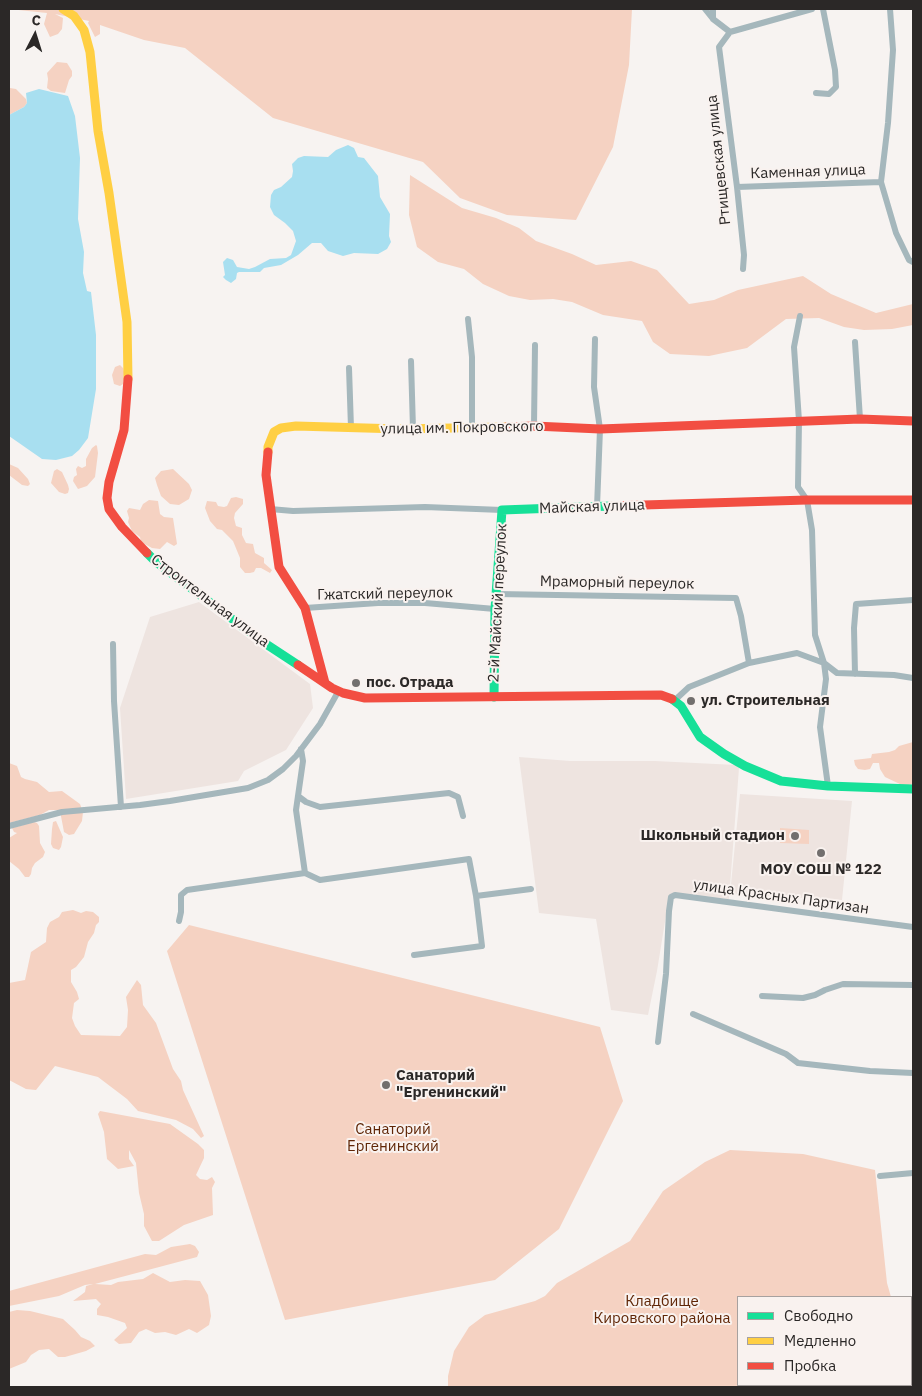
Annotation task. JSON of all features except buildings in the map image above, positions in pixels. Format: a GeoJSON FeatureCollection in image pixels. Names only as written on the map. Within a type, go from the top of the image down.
{"type":"FeatureCollection","features":[{"type":"Feature","properties":{"kind":"street","name":"Строительная улица"},"geometry":{"type":"LineString","coordinates":[[63,9],[74,16],[84,30],[90,52],[98,131],[125,304],[129,356],[128,391],[124,430],[109,482],[107,498],[109,508],[122,527],[156,562],[263,642],[338,692],[365,698],[516,698],[661,694],[675,700]]}},
{"type":"Feature","properties":{"kind":"street"},"geometry":{"type":"LineString","coordinates":[[705,9],[713,19],[730,32],[812,9]]}},
{"type":"Feature","properties":{"kind":"street"},"geometry":{"type":"LineString","coordinates":[[713,9],[713,19]]}},
{"type":"Feature","properties":{"kind":"street"},"geometry":{"type":"LineString","coordinates":[[816,94],[829,94],[836,87],[836,70],[823,9]]}},
{"type":"Feature","properties":{"kind":"street"},"geometry":{"type":"LineString","coordinates":[[890,9],[892,50],[888,123],[881,182],[896,233],[909,260],[913,262]]}},
{"type":"Feature","properties":{"kind":"street","name":"Ртищевская улица"},"geometry":{"type":"LineString","coordinates":[[730,32],[719,47],[744,255],[743,269]]}},
{"type":"Feature","properties":{"kind":"street","name":"Каменная улица"},"geometry":{"type":"LineString","coordinates":[[736,187],[881,182]]}},
{"type":"Feature","properties":{"kind":"street"},"geometry":{"type":"LineString","coordinates":[[800,316],[794,347],[799,420],[798,487],[808,500],[812,530],[815,635],[824,663],[826,679],[820,727],[828,786]]}},
{"type":"Feature","properties":{"kind":"street"},"geometry":{"type":"LineString","coordinates":[[468,319],[472,357],[472,429]]}},
{"type":"Feature","properties":{"kind":"street"},"geometry":{"type":"LineString","coordinates":[[595,338],[594,387],[600,429],[597,507]]}},
{"type":"Feature","properties":{"kind":"street"},"geometry":{"type":"LineString","coordinates":[[855,342],[860,419]]}},
{"type":"Feature","properties":{"kind":"street"},"geometry":{"type":"LineString","coordinates":[[534,426],[535,345]]}},
{"type":"Feature","properties":{"kind":"street"},"geometry":{"type":"LineString","coordinates":[[411,361],[413,429]]}},
{"type":"Feature","properties":{"kind":"street"},"geometry":{"type":"LineString","coordinates":[[350,368],[351,428]]}},
{"type":"Feature","properties":{"kind":"street","name":"улица им. Покровского"},"geometry":{"type":"LineString","coordinates":[[325,683],[305,608],[279,567],[266,475],[268,447],[274,432],[281,428],[296,426],[472,429],[534,426],[600,429],[799,420],[860,419],[913,421]]}},
{"type":"Feature","properties":{"kind":"street","name":"Майская улица"},"geometry":{"type":"LineString","coordinates":[[270,509],[294,511],[425,507],[502,510],[808,500],[913,500]]}},
{"type":"Feature","properties":{"kind":"street","name":"2-й Майский переулок"},"geometry":{"type":"LineString","coordinates":[[494,697],[495,609],[502,510]]}},
{"type":"Feature","properties":{"kind":"street","name":"Мраморный переулок"},"geometry":{"type":"LineString","coordinates":[[497,594],[736,598],[749,663]]}},
{"type":"Feature","properties":{"kind":"street"},"geometry":{"type":"LineString","coordinates":[[855,674],[854,628],[856,604],[913,600]]}},
{"type":"Feature","properties":{"kind":"street","name":"Гжатский переулок"},"geometry":{"type":"LineString","coordinates":[[305,608],[425,603],[495,609]]}},
{"type":"Feature","properties":{"kind":"street"},"geometry":{"type":"LineString","coordinates":[[113,644],[114,701],[121,807]]}},
{"type":"Feature","properties":{"kind":"street"},"geometry":{"type":"LineString","coordinates":[[913,678],[894,675],[837,673],[824,663],[797,653],[749,663],[689,687],[675,700],[681,706],[700,737],[745,766],[781,781],[828,786],[913,789]]}},
{"type":"Feature","properties":{"kind":"street"},"geometry":{"type":"LineString","coordinates":[[9,826],[62,812],[121,807],[248,788],[268,780],[283,769],[301,749],[320,724],[338,692]]}},
{"type":"Feature","properties":{"kind":"street"},"geometry":{"type":"LineString","coordinates":[[301,749],[303,761],[296,810],[305,873]]}},
{"type":"Feature","properties":{"kind":"street"},"geometry":{"type":"LineString","coordinates":[[298,796],[306,802],[320,807],[449,792],[458,797],[463,816]]}},
{"type":"Feature","properties":{"kind":"street"},"geometry":{"type":"LineString","coordinates":[[179,921],[181,895],[186,890],[305,873],[320,880],[469,859],[482,946],[414,955]]}},
{"type":"Feature","properties":{"kind":"street"},"geometry":{"type":"LineString","coordinates":[[476,896],[531,889]]}},
{"type":"Feature","properties":{"kind":"street","name":"улица Красных Партизан"},"geometry":{"type":"LineString","coordinates":[[658,1042],[666,974],[669,911],[671,897],[675,895],[913,928]]}},
{"type":"Feature","properties":{"kind":"street"},"geometry":{"type":"LineString","coordinates":[[762,996],[802,998],[843,984],[913,986]]}},
{"type":"Feature","properties":{"kind":"street"},"geometry":{"type":"LineString","coordinates":[[693,1014],[786,1054],[798,1063],[870,1071],[913,1073]]}},
{"type":"Feature","properties":{"kind":"street"},"geometry":{"type":"LineString","coordinates":[[880,1176],[913,1173]]}},
{"type":"Feature","properties":{"kind":"shaded area"},"geometry":{"type":"Polygon","coordinates":[[[199,602],[310,684],[313,708],[286,750],[244,771],[238,781],[126,799],[120,708],[150,617],[199,602]]]}},
{"type":"Feature","properties":{"kind":"shaded area"},"geometry":{"type":"Polygon","coordinates":[[[519,757],[570,761],[655,761],[736,765],[739,768],[729,899],[669,897],[648,1015],[611,1010],[596,919],[539,913],[519,757]]]}},
{"type":"Feature","properties":{"kind":"shaded area"},"geometry":{"type":"Polygon","coordinates":[[[740,794],[852,801],[842,900],[730,894],[740,794]]]}},
{"type":"Feature","properties":{"kind":"green space"},"geometry":{"type":"Polygon","coordinates":[[[9,9],[632,9],[629,65],[613,147],[576,220],[507,215],[460,198],[423,162],[273,118],[185,48],[144,40],[100,25],[100,34],[95,37],[88,23],[89,21],[55,14],[63,18],[62,29],[58,34],[50,37],[44,24],[47,13],[9,9]]]}},
{"type":"Feature","properties":{"kind":"green space"},"geometry":{"type":"Polygon","coordinates":[[[57,62],[67,63],[72,71],[72,76],[65,93],[51,91],[47,88],[47,73],[57,62]]]}},
{"type":"Feature","properties":{"kind":"green space"},"geometry":{"type":"Polygon","coordinates":[[[9,83],[10,88],[16,89],[26,99],[27,103],[24,107],[9,115],[9,83]]]}},
{"type":"Feature","properties":{"kind":"green space"},"geometry":{"type":"Polygon","coordinates":[[[410,175],[462,208],[496,218],[519,228],[536,241],[596,265],[631,261],[657,270],[689,304],[714,300],[738,290],[803,276],[831,294],[876,313],[913,304],[913,325],[892,329],[864,330],[844,327],[819,318],[786,319],[747,348],[709,356],[670,354],[653,342],[642,321],[603,315],[572,302],[553,299],[530,300],[509,296],[483,284],[464,269],[438,262],[417,247],[409,215],[410,175]]]}},
{"type":"Feature","properties":{"kind":"green space"},"geometry":{"type":"Polygon","coordinates":[[[120,365],[124,372],[123,384],[120,386],[114,384],[112,375],[115,367],[120,365]]]}},
{"type":"Feature","properties":{"kind":"green space"},"geometry":{"type":"Polygon","coordinates":[[[96,445],[98,453],[95,477],[87,486],[78,489],[73,481],[77,475],[76,469],[78,466],[82,468],[86,466],[86,459],[92,448],[96,445]]]}},
{"type":"Feature","properties":{"kind":"green space"},"geometry":{"type":"Polygon","coordinates":[[[9,464],[18,468],[28,479],[30,484],[28,486],[22,485],[9,475],[9,464]]]}},
{"type":"Feature","properties":{"kind":"green space"},"geometry":{"type":"Polygon","coordinates":[[[57,469],[62,472],[68,485],[68,493],[59,492],[51,483],[54,471],[57,469]]]}},
{"type":"Feature","properties":{"kind":"green space"},"geometry":{"type":"Polygon","coordinates":[[[173,469],[189,484],[192,490],[189,499],[179,505],[170,504],[161,496],[155,478],[161,471],[173,469]]]}},
{"type":"Feature","properties":{"kind":"green space"},"geometry":{"type":"Polygon","coordinates":[[[231,498],[243,499],[243,504],[235,513],[236,526],[242,528],[242,535],[246,543],[253,544],[255,553],[264,558],[264,563],[272,570],[270,573],[261,568],[256,568],[254,572],[245,573],[240,567],[240,558],[233,541],[210,521],[205,508],[207,501],[216,502],[218,506],[224,507],[227,506],[231,498]]]}},
{"type":"Feature","properties":{"kind":"green space"},"geometry":{"type":"Polygon","coordinates":[[[149,500],[158,501],[160,514],[164,517],[173,518],[177,544],[174,546],[167,542],[160,549],[152,548],[141,542],[140,537],[132,531],[128,522],[127,511],[129,508],[140,510],[143,504],[149,500]]]}},
{"type":"Feature","properties":{"kind":"green space"},"geometry":{"type":"Polygon","coordinates":[[[913,742],[913,784],[904,786],[885,777],[879,763],[873,763],[870,769],[865,770],[858,769],[855,765],[854,760],[871,758],[872,754],[889,752],[899,746],[913,742]]]}},
{"type":"Feature","properties":{"kind":"green space"},"geometry":{"type":"Polygon","coordinates":[[[9,763],[17,766],[21,777],[37,782],[49,792],[62,791],[80,804],[83,812],[82,821],[74,834],[69,835],[64,832],[60,811],[57,810],[49,810],[40,815],[9,823],[9,763]]]}},
{"type":"Feature","properties":{"kind":"green space"},"geometry":{"type":"Polygon","coordinates":[[[56,821],[63,837],[59,850],[53,848],[51,844],[53,822],[56,821]]]}},
{"type":"Feature","properties":{"kind":"green space"},"geometry":{"type":"Polygon","coordinates":[[[34,822],[39,826],[40,843],[45,852],[43,857],[35,863],[29,877],[25,877],[9,861],[9,838],[17,833],[12,828],[34,822]]]}},
{"type":"Feature","properties":{"kind":"green space","name":"Школьный стадион"},"geometry":{"type":"Polygon","coordinates":[[[780,828],[809,830],[809,844],[780,843],[780,828]]]}},
{"type":"Feature","properties":{"kind":"green space"},"geometry":{"type":"Polygon","coordinates":[[[73,910],[81,913],[86,911],[93,912],[99,917],[99,922],[88,942],[84,957],[71,970],[71,982],[79,999],[74,1003],[72,1018],[75,1026],[81,1035],[120,1036],[127,1027],[128,1010],[126,997],[137,980],[141,985],[143,1005],[156,1023],[173,1069],[181,1081],[183,1090],[204,1136],[201,1138],[193,1129],[176,1120],[138,1111],[127,1099],[98,1077],[55,1066],[36,1090],[26,1089],[9,1080],[9,983],[25,980],[31,952],[46,942],[47,928],[50,922],[59,917],[62,912],[73,910]]]}},
{"type":"Feature","properties":{"kind":"green space","name":"Санаторий Ергенинский"},"geometry":{"type":"Polygon","coordinates":[[[189,925],[600,1027],[623,1101],[559,1229],[495,1280],[285,1320],[167,951],[189,925]]]}},
{"type":"Feature","properties":{"kind":"green space"},"geometry":{"type":"Polygon","coordinates":[[[100,1111],[170,1124],[198,1144],[204,1150],[204,1158],[196,1175],[200,1179],[207,1180],[212,1177],[215,1182],[212,1188],[213,1215],[184,1225],[159,1241],[152,1241],[144,1226],[144,1214],[139,1193],[136,1163],[129,1150],[129,1159],[134,1166],[118,1169],[107,1159],[104,1132],[98,1114],[100,1111]]]}},
{"type":"Feature","properties":{"kind":"green space","name":"Кладбище Кировского района"},"geometry":{"type":"Polygon","coordinates":[[[730,1150],[803,1154],[875,1170],[887,1283],[891,1296],[737,1296],[737,1386],[912,1386],[912,1344],[913,1387],[448,1387],[448,1376],[454,1351],[469,1327],[485,1315],[535,1301],[545,1296],[557,1283],[630,1241],[663,1191],[705,1162],[730,1150]]]}},
{"type":"Feature","properties":{"kind":"green space"},"geometry":{"type":"Polygon","coordinates":[[[190,1244],[195,1246],[199,1252],[197,1257],[95,1284],[111,1285],[118,1282],[143,1279],[153,1273],[170,1282],[200,1281],[208,1295],[211,1316],[209,1325],[197,1333],[189,1329],[176,1335],[165,1332],[155,1333],[146,1329],[139,1332],[131,1343],[119,1344],[114,1340],[127,1328],[125,1323],[97,1315],[97,1309],[101,1304],[96,1299],[73,1301],[85,1292],[86,1286],[93,1284],[85,1285],[59,1296],[9,1306],[9,1291],[145,1254],[156,1255],[171,1247],[190,1244]]]}},
{"type":"Feature","properties":{"kind":"green space"},"geometry":{"type":"Polygon","coordinates":[[[17,1310],[30,1311],[63,1319],[81,1337],[90,1341],[95,1346],[86,1351],[65,1357],[58,1357],[49,1349],[39,1350],[31,1355],[26,1362],[9,1369],[9,1312],[17,1310]]]}},
{"type":"Feature","properties":{"kind":"water"},"geometry":{"type":"Polygon","coordinates":[[[39,89],[68,96],[75,116],[80,158],[78,219],[84,252],[83,273],[87,291],[91,292],[96,335],[96,389],[88,438],[72,456],[56,460],[42,459],[9,436],[9,115],[24,107],[27,103],[26,93],[39,89]]]}},
{"type":"Feature","properties":{"kind":"water"},"geometry":{"type":"Polygon","coordinates":[[[348,145],[354,148],[358,157],[364,158],[378,176],[380,197],[390,214],[389,236],[391,242],[387,249],[378,254],[354,253],[343,256],[328,251],[321,243],[312,243],[298,255],[281,265],[264,268],[260,272],[239,272],[236,279],[231,283],[226,280],[223,277],[225,275],[223,262],[227,258],[233,260],[237,267],[249,269],[270,259],[286,258],[291,255],[296,241],[293,231],[274,215],[270,207],[271,195],[274,190],[281,187],[292,177],[292,164],[298,158],[304,156],[328,157],[336,150],[348,145]]]}},
{"type":"Feature","properties":{"kind":"traffic: fast"},"geometry":{"type":"LineString","coordinates":[[494,697],[495,609],[502,510],[611,506]]}},
{"type":"Feature","properties":{"kind":"traffic: fast"},"geometry":{"type":"LineString","coordinates":[[147,553],[156,562],[263,642],[298,665]]}},
{"type":"Feature","properties":{"kind":"traffic: fast"},"geometry":{"type":"LineString","coordinates":[[672,699],[681,706],[700,737],[745,766],[781,781],[828,786],[913,789]]}},
{"type":"Feature","properties":{"kind":"traffic: slow"},"geometry":{"type":"LineString","coordinates":[[63,9],[74,16],[84,30],[90,52],[98,131],[109,193],[127,322],[128,379]]}},
{"type":"Feature","properties":{"kind":"traffic: slow"},"geometry":{"type":"LineString","coordinates":[[268,452],[274,432],[281,428],[296,426],[400,429],[506,427]]}},
{"type":"Feature","properties":{"kind":"traffic: jam"},"geometry":{"type":"LineString","coordinates":[[128,379],[124,430],[109,482],[107,498],[109,509],[122,527],[147,553]]}},
{"type":"Feature","properties":{"kind":"traffic: jam"},"geometry":{"type":"LineString","coordinates":[[506,427],[534,426],[600,429],[860,419],[913,421]]}},
{"type":"Feature","properties":{"kind":"traffic: jam"},"geometry":{"type":"LineString","coordinates":[[268,452],[266,475],[279,567],[305,608],[325,683]]}},
{"type":"Feature","properties":{"kind":"traffic: jam"},"geometry":{"type":"LineString","coordinates":[[611,506],[807,500],[913,500]]}},
{"type":"Feature","properties":{"kind":"traffic: jam"},"geometry":{"type":"LineString","coordinates":[[298,665],[332,688],[343,693],[365,698],[661,695],[672,699]]}},
{"type":"Feature","properties":{"kind":"place","name":"пос. Отрада"},"geometry":{"type":"Point","coordinates":[356,683]}},
{"type":"Feature","properties":{"kind":"place","name":"ул. Строительная"},"geometry":{"type":"Point","coordinates":[691,701]}},
{"type":"Feature","properties":{"kind":"place","name":"Школьный стадион"},"geometry":{"type":"Point","coordinates":[795,836]}},
{"type":"Feature","properties":{"kind":"place","name":"МОУ СОШ № 122"},"geometry":{"type":"Point","coordinates":[821,853]}},
{"type":"Feature","properties":{"kind":"place","name":"Санаторий \"Ергенинский\""},"geometry":{"type":"Point","coordinates":[386,1085]}}]}
